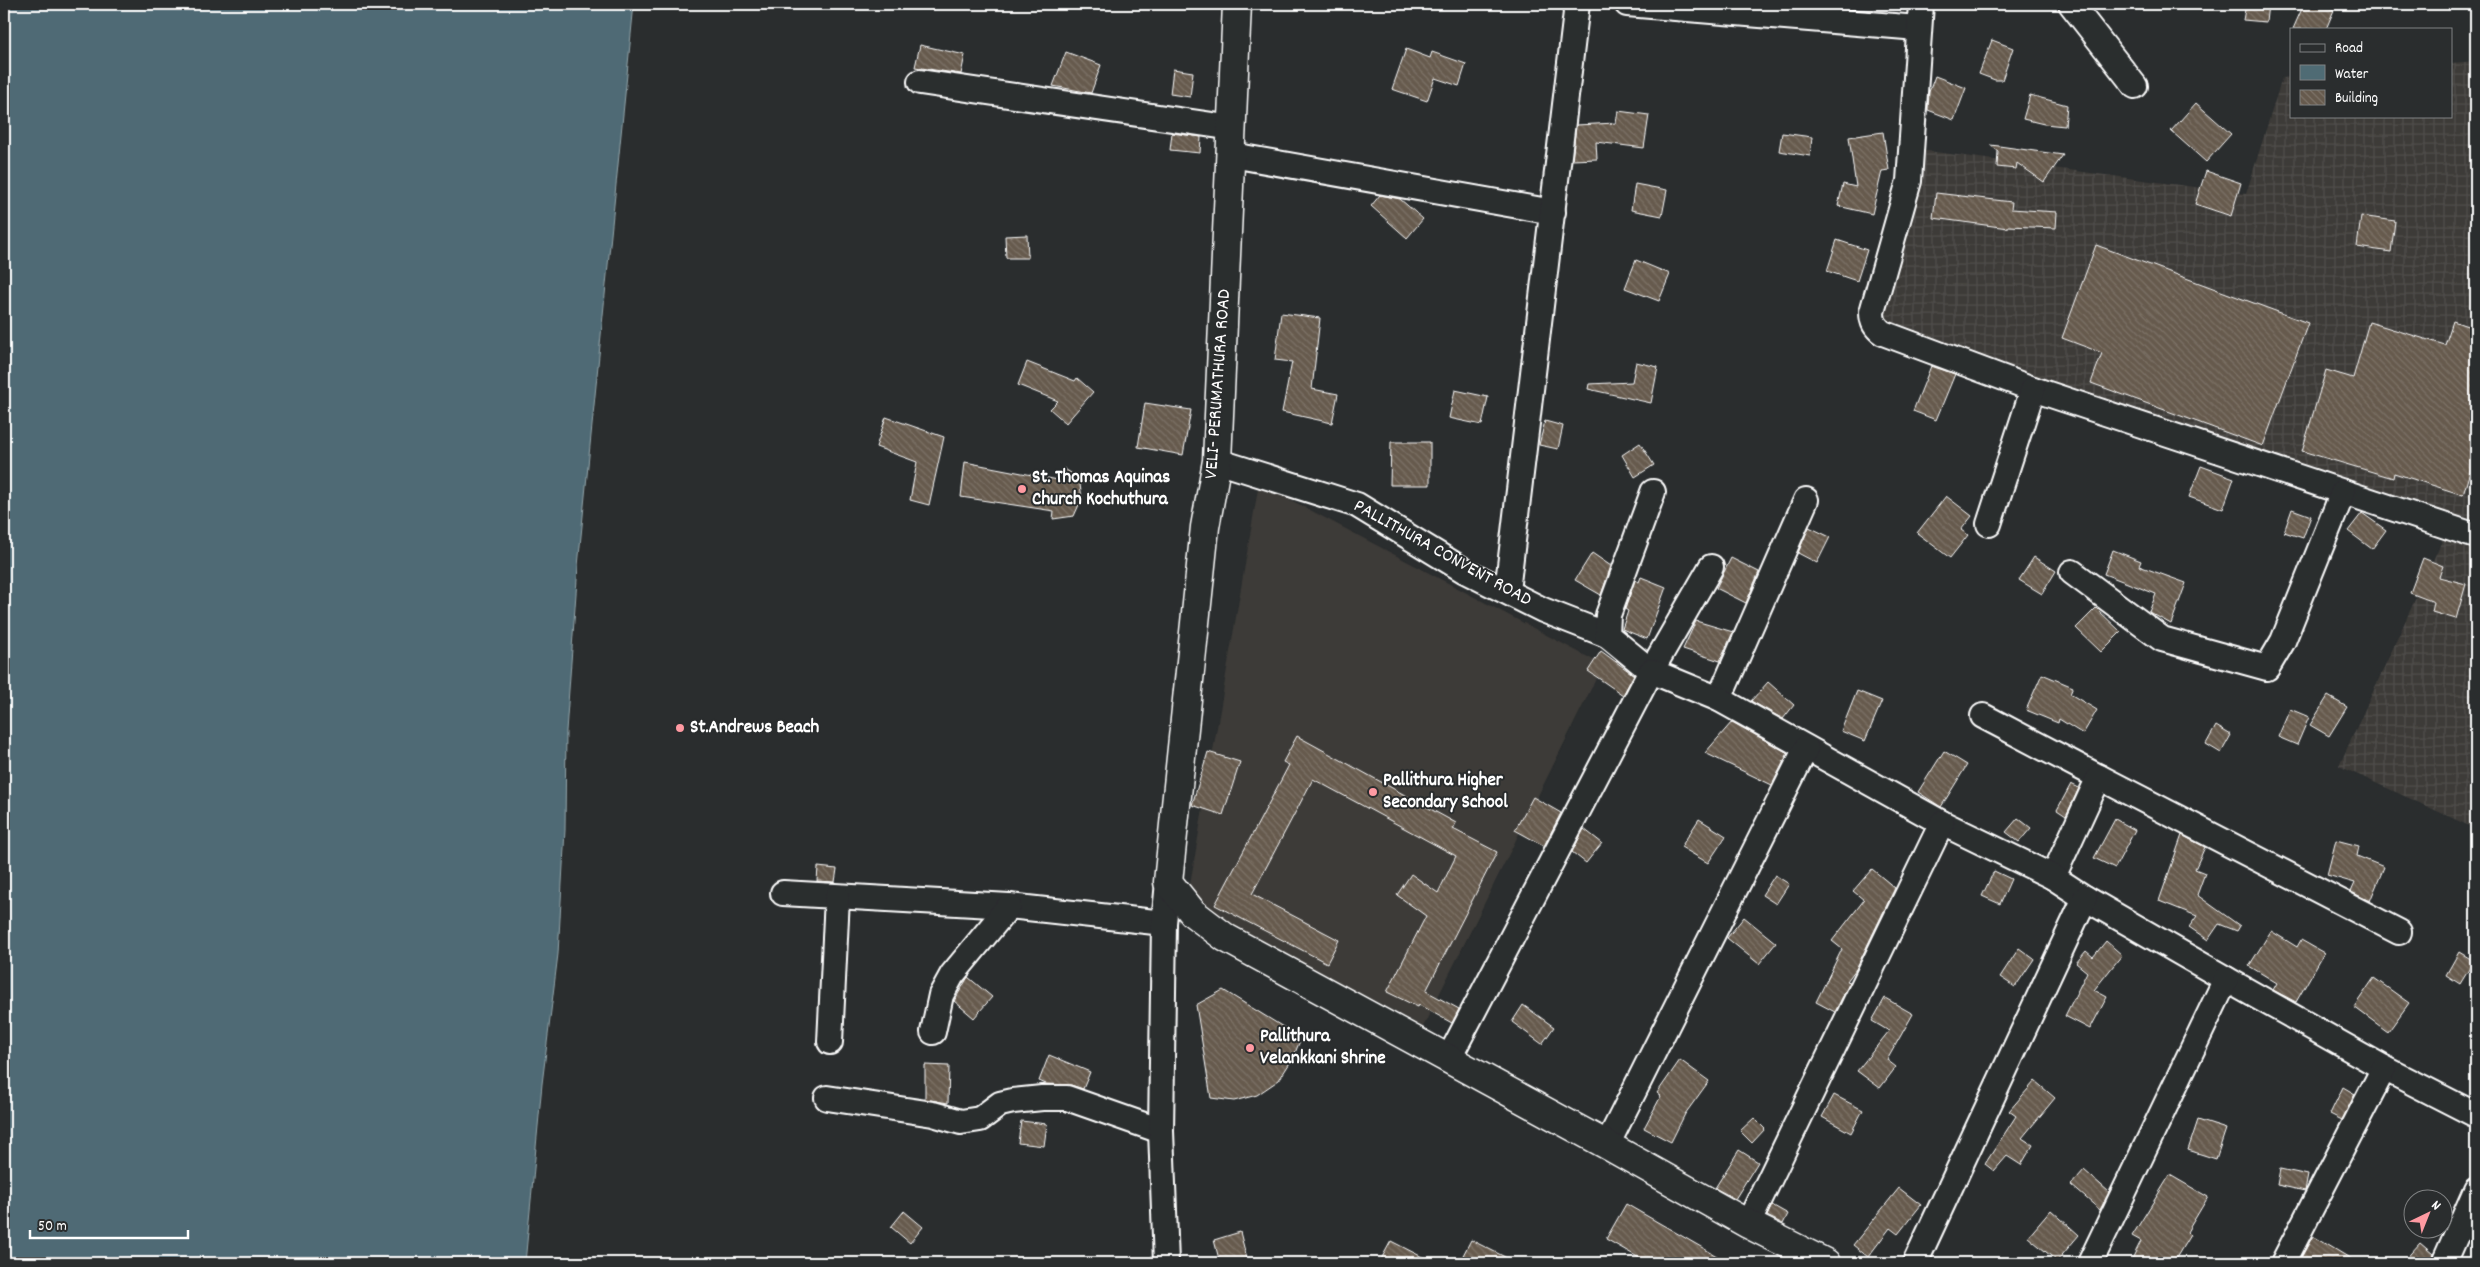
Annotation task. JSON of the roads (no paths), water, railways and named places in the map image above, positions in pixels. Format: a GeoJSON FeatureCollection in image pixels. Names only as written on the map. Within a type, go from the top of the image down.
{"type":"FeatureCollection","features":[{"type":"Feature","properties":{"kind":"main road","name":"VELI- PERUMATHURA ROAD"},"geometry":{"type":"LineString","coordinates":[[1168,882],[1204,527],[1217,461],[1233,141],[1237,4]]}},
{"type":"Feature","properties":{"kind":"main road"},"geometry":{"type":"LineString","coordinates":[[1168,882],[1193,914],[1226,938],[1607,1145],[1748,1224],[1826,1263]]}},
{"type":"Feature","properties":{"kind":"street"},"geometry":{"type":"LineString","coordinates":[[1506,591],[1577,4]]}},
{"type":"Feature","properties":{"kind":"street"},"geometry":{"type":"LineString","coordinates":[[1627,4],[1918,28]]}},
{"type":"Feature","properties":{"kind":"street"},"geometry":{"type":"LineString","coordinates":[[1921,4],[1909,181],[1872,312],[1872,320],[1883,333],[2032,389],[2476,536]]}},
{"type":"Feature","properties":{"kind":"street"},"geometry":{"type":"LineString","coordinates":[[2071,4],[2135,86]]}},
{"type":"Feature","properties":{"kind":"street"},"geometry":{"type":"LineString","coordinates":[[920,82],[1233,141],[1553,212]]}},
{"type":"Feature","properties":{"kind":"street"},"geometry":{"type":"LineString","coordinates":[[1989,524],[2032,389]]}},
{"type":"Feature","properties":{"kind":"street","name":"PALLITHURA CONVENT ROAD"},"geometry":{"type":"LineString","coordinates":[[1217,461],[1358,506],[1465,571],[1543,610],[1607,635],[1652,671],[1719,699],[1942,823],[2053,877],[2085,898],[2384,1068],[2476,1115]]}},
{"type":"Feature","properties":{"kind":"street"},"geometry":{"type":"LineString","coordinates":[[1607,635],[1608,615],[1653,492]]}},
{"type":"Feature","properties":{"kind":"street"},"geometry":{"type":"LineString","coordinates":[[2072,572],[2162,639],[2266,668],[2283,641],[2343,492]]}},
{"type":"Feature","properties":{"kind":"street"},"geometry":{"type":"LineString","coordinates":[[1719,699],[1806,500]]}},
{"type":"Feature","properties":{"kind":"street"},"geometry":{"type":"LineString","coordinates":[[1448,1060],[1652,671],[1711,567]]}},
{"type":"Feature","properties":{"kind":"street"},"geometry":{"type":"LineString","coordinates":[[1983,716],[2399,932]]}},
{"type":"Feature","properties":{"kind":"street"},"geometry":{"type":"LineString","coordinates":[[1607,1145],[1806,748]]}},
{"type":"Feature","properties":{"kind":"street"},"geometry":{"type":"LineString","coordinates":[[2053,877],[2099,777]]}},
{"type":"Feature","properties":{"kind":"street"},"geometry":{"type":"LineString","coordinates":[[1748,1224],[1942,823]]}},
{"type":"Feature","properties":{"kind":"street"},"geometry":{"type":"LineString","coordinates":[[1166,1263],[1161,1131],[1164,923],[1168,882]]}},
{"type":"Feature","properties":{"kind":"street"},"geometry":{"type":"LineString","coordinates":[[783,893],[1009,906],[1164,923]]}},
{"type":"Feature","properties":{"kind":"street"},"geometry":{"type":"LineString","coordinates":[[830,1042],[837,896]]}},
{"type":"Feature","properties":{"kind":"street"},"geometry":{"type":"LineString","coordinates":[[1915,1263],[2085,898]]}},
{"type":"Feature","properties":{"kind":"street"},"geometry":{"type":"LineString","coordinates":[[933,1032],[941,995],[952,975],[1009,906]]}},
{"type":"Feature","properties":{"kind":"street"},"geometry":{"type":"LineString","coordinates":[[2090,1263],[2226,979]]}},
{"type":"Feature","properties":{"kind":"street"},"geometry":{"type":"LineString","coordinates":[[2283,1263],[2384,1068]]}},
{"type":"Feature","properties":{"kind":"street"},"geometry":{"type":"LineString","coordinates":[[827,1098],[933,1114],[961,1122],[980,1119],[1000,1104],[1013,1101],[1067,1098],[1161,1131]]}},
{"type":"Feature","properties":{"kind":"street"},"geometry":{"type":"LineString","coordinates":[[2444,1263],[2476,1190]]}},
{"type":"Feature","properties":{"kind":"water"},"geometry":{"type":"Polygon","coordinates":[[[4,4],[634,4],[578,566],[566,731],[565,830],[558,954],[542,1084],[525,1263],[4,1263],[4,4]]]}},
{"type":"Feature","properties":{"kind":"place","name":"St. Thomas Aquinas Church Kochuthura"},"geometry":{"type":"Point","coordinates":[1022,489]}},
{"type":"Feature","properties":{"kind":"place","name":"St.Andrews Beach"},"geometry":{"type":"Point","coordinates":[680,728]}},
{"type":"Feature","properties":{"kind":"place","name":"Pallithura Higher Secondary School"},"geometry":{"type":"Point","coordinates":[1373,792]}},
{"type":"Feature","properties":{"kind":"place","name":"Pallithura Velankkani Shrine"},"geometry":{"type":"Point","coordinates":[1250,1048]}}]}
